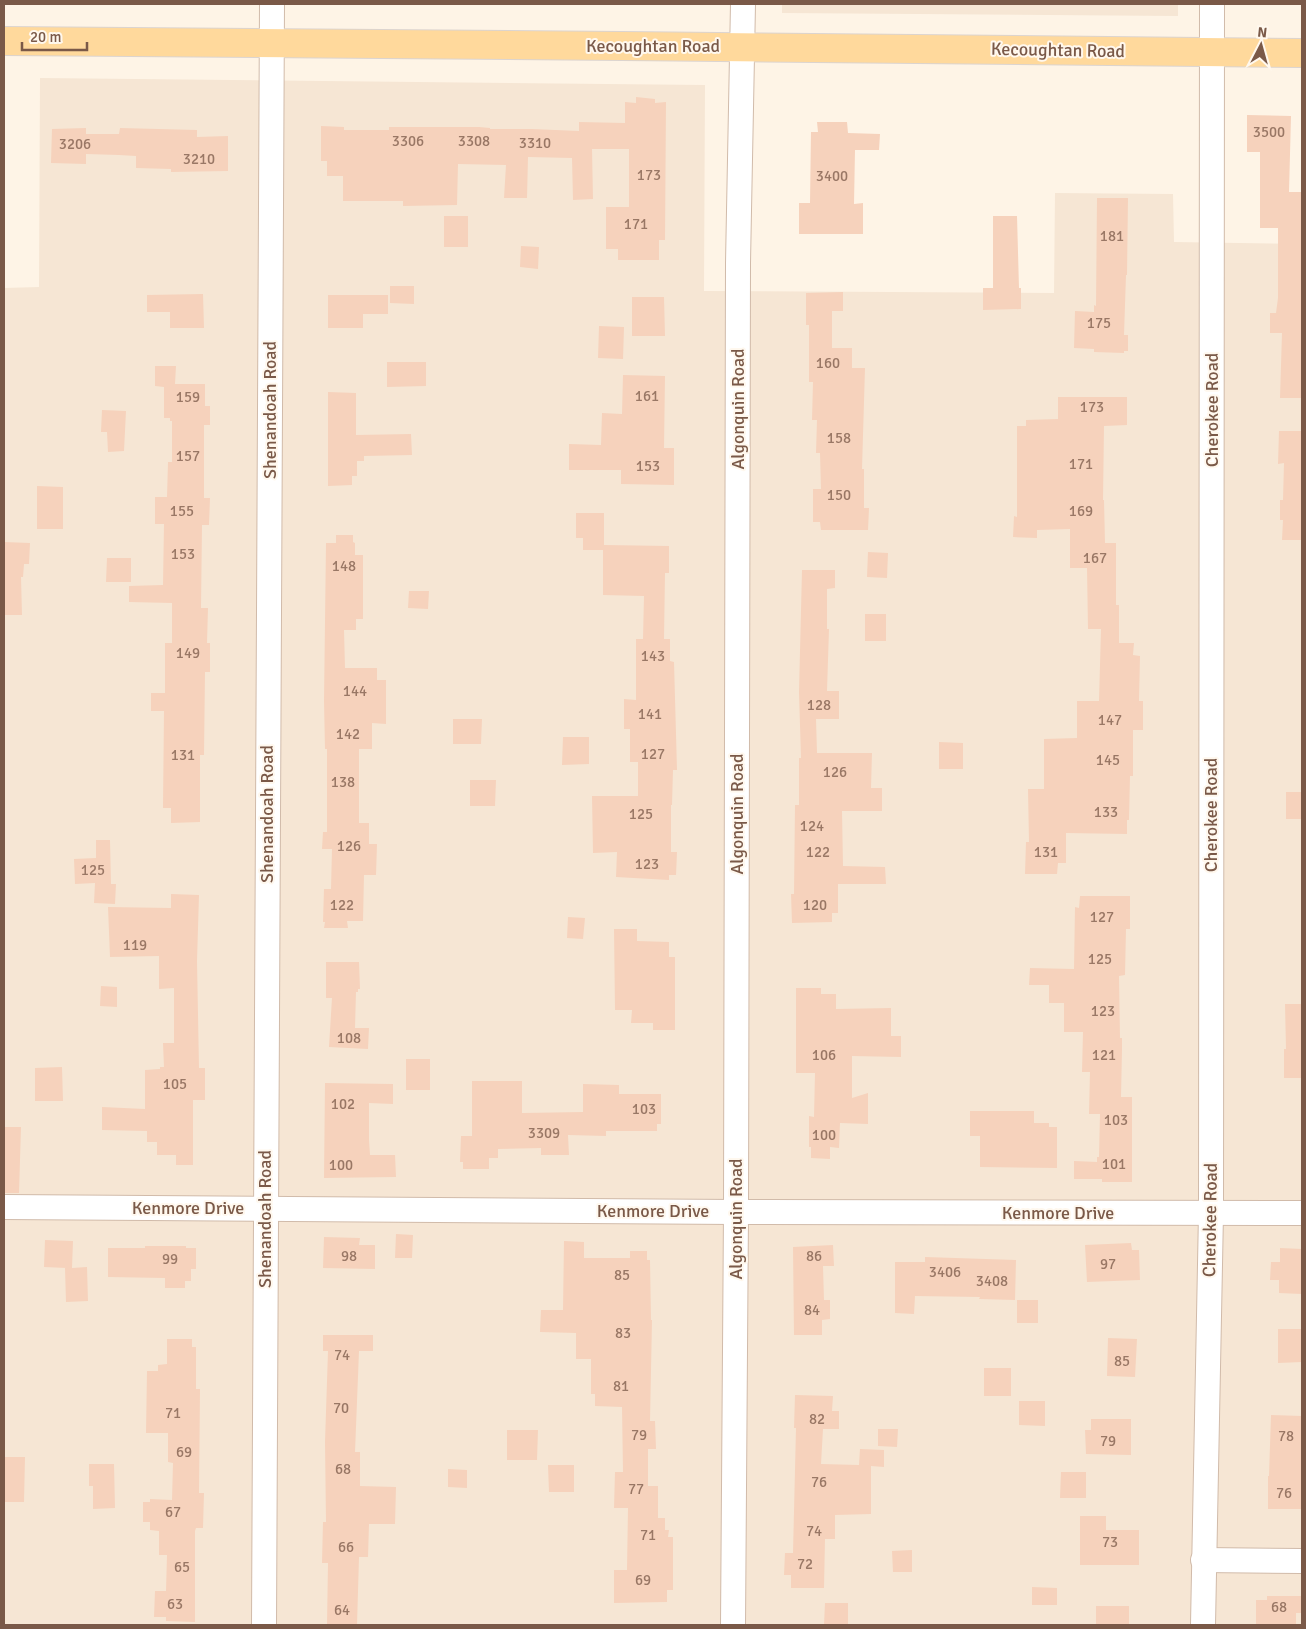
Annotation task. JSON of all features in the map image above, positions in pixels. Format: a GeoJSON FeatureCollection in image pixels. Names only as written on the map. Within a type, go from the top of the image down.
{"type":"FeatureCollection","features":[{"type":"Feature","properties":{"kind":"main road","name":"Kecoughtan Road"},"geometry":{"type":"LineString","coordinates":[[4,41],[1302,54]]}},
{"type":"Feature","properties":{"kind":"street","name":"Shenandoah Road"},"geometry":{"type":"LineString","coordinates":[[264,1625],[272,4]]}},
{"type":"Feature","properties":{"kind":"street","name":"Algonquin Road"},"geometry":{"type":"LineString","coordinates":[[733,1625],[738,263],[744,4]]}},
{"type":"Feature","properties":{"kind":"street","name":"Cherokee Road"},"geometry":{"type":"LineString","coordinates":[[1203,1625],[1211,1213],[1212,4]]}},
{"type":"Feature","properties":{"kind":"street","name":"Kenmore Drive"},"geometry":{"type":"LineString","coordinates":[[4,1207],[736,1212],[1302,1213]]}},
{"type":"Feature","properties":{"kind":"street"},"geometry":{"type":"LineString","coordinates":[[1203,1560],[1302,1561]]}},
{"type":"Feature","properties":{"kind":"shaded area"},"geometry":{"type":"Polygon","coordinates":[[[14,4],[232,4],[232,5],[14,4]]]}},
{"type":"Feature","properties":{"kind":"shaded area"},"geometry":{"type":"Polygon","coordinates":[[[782,4],[1178,4],[1178,16],[782,13],[782,4]]]}},
{"type":"Feature","properties":{"kind":"shaded area"},"geometry":{"type":"Polygon","coordinates":[[[40,78],[705,85],[704,291],[1054,293],[1055,193],[1173,194],[1174,242],[1302,244],[1302,1625],[4,1625],[4,288],[39,287],[40,78]]]}},
{"type":"Feature","properties":{"kind":"building"},"geometry":{"type":"Polygon","coordinates":[[[636,97],[655,99],[655,103],[666,102],[665,240],[659,240],[659,260],[618,260],[618,249],[606,249],[606,207],[629,207],[629,149],[592,149],[593,199],[573,200],[572,158],[528,157],[527,198],[504,198],[506,165],[458,164],[457,205],[403,206],[403,201],[343,201],[343,176],[327,176],[327,161],[321,161],[321,126],[344,127],[344,130],[389,130],[389,127],[479,127],[490,129],[579,131],[579,122],[625,123],[625,102],[636,103],[636,97]]]}},
{"type":"Feature","properties":{"kind":"building"},"geometry":{"type":"Polygon","coordinates":[[[1247,115],[1291,116],[1289,192],[1302,192],[1302,398],[1280,398],[1282,333],[1270,333],[1270,313],[1276,313],[1278,298],[1278,228],[1260,228],[1260,152],[1247,152],[1247,115]]]}},
{"type":"Feature","properties":{"kind":"building"},"geometry":{"type":"Polygon","coordinates":[[[817,122],[847,122],[848,133],[880,134],[879,150],[855,150],[854,204],[863,203],[863,234],[799,234],[799,203],[810,203],[811,132],[818,132],[817,122]]]}},
{"type":"Feature","properties":{"kind":"building"},"geometry":{"type":"Polygon","coordinates":[[[86,128],[86,134],[119,134],[120,128],[197,130],[197,137],[228,136],[228,171],[171,172],[171,169],[136,168],[136,156],[119,155],[86,154],[86,164],[51,163],[52,129],[86,128]]]}},
{"type":"Feature","properties":{"kind":"building"},"geometry":{"type":"Polygon","coordinates":[[[1097,198],[1128,198],[1124,335],[1128,335],[1128,351],[1124,351],[1124,353],[1094,352],[1094,349],[1074,348],[1075,311],[1094,312],[1094,305],[1096,306],[1097,198]]]}},
{"type":"Feature","properties":{"kind":"building"},"geometry":{"type":"Polygon","coordinates":[[[444,216],[468,216],[468,247],[444,247],[444,216]]]}},
{"type":"Feature","properties":{"kind":"building"},"geometry":{"type":"Polygon","coordinates":[[[993,216],[1017,216],[1021,309],[983,310],[983,288],[993,288],[993,216]]]}},
{"type":"Feature","properties":{"kind":"building"},"geometry":{"type":"Polygon","coordinates":[[[521,246],[539,247],[538,269],[520,267],[521,246]]]}},
{"type":"Feature","properties":{"kind":"building"},"geometry":{"type":"Polygon","coordinates":[[[390,286],[414,286],[414,304],[390,303],[390,286]]]}},
{"type":"Feature","properties":{"kind":"building"},"geometry":{"type":"Polygon","coordinates":[[[843,292],[843,311],[832,311],[832,348],[852,348],[852,368],[865,368],[862,469],[864,469],[864,508],[869,508],[868,530],[821,530],[820,522],[813,522],[813,489],[821,489],[820,453],[816,453],[817,420],[812,420],[813,382],[809,382],[809,325],[806,325],[806,293],[843,292]]]}},
{"type":"Feature","properties":{"kind":"building"},"geometry":{"type":"Polygon","coordinates":[[[203,294],[204,328],[170,328],[170,312],[147,312],[147,295],[203,294]]]}},
{"type":"Feature","properties":{"kind":"building"},"geometry":{"type":"Polygon","coordinates":[[[328,295],[388,295],[388,314],[363,314],[363,328],[328,328],[328,295]]]}},
{"type":"Feature","properties":{"kind":"building"},"geometry":{"type":"Polygon","coordinates":[[[632,297],[664,297],[665,336],[632,336],[632,297]]]}},
{"type":"Feature","properties":{"kind":"building"},"geometry":{"type":"Polygon","coordinates":[[[599,326],[624,327],[623,359],[598,358],[599,326]]]}},
{"type":"Feature","properties":{"kind":"building"},"geometry":{"type":"Polygon","coordinates":[[[387,362],[426,362],[426,386],[387,387],[387,362]]]}},
{"type":"Feature","properties":{"kind":"building"},"geometry":{"type":"Polygon","coordinates":[[[155,366],[176,366],[175,384],[205,384],[205,406],[210,406],[210,425],[204,425],[204,498],[210,498],[209,525],[202,525],[201,608],[208,608],[207,643],[210,643],[210,672],[205,672],[204,755],[200,755],[200,822],[171,823],[171,808],[163,808],[164,711],[151,711],[151,693],[165,693],[165,643],[172,643],[172,603],[129,602],[129,586],[163,585],[164,524],[155,524],[155,497],[167,497],[168,462],[172,462],[172,421],[170,421],[170,418],[164,418],[164,387],[155,386],[155,366]]]}},
{"type":"Feature","properties":{"kind":"building"},"geometry":{"type":"Polygon","coordinates":[[[623,375],[665,376],[664,448],[674,448],[674,485],[621,484],[621,470],[569,470],[569,444],[601,445],[602,413],[622,414],[623,375]]]}},
{"type":"Feature","properties":{"kind":"building"},"geometry":{"type":"Polygon","coordinates":[[[328,392],[356,393],[356,435],[411,434],[412,455],[364,456],[364,461],[357,461],[357,476],[352,476],[352,485],[328,486],[328,392]]]}},
{"type":"Feature","properties":{"kind":"building"},"geometry":{"type":"Polygon","coordinates":[[[1058,397],[1127,397],[1127,425],[1104,426],[1103,500],[1105,543],[1116,543],[1116,605],[1119,605],[1119,643],[1134,643],[1133,655],[1140,656],[1139,701],[1143,701],[1143,730],[1133,730],[1133,776],[1130,776],[1127,834],[1066,833],[1066,863],[1058,863],[1057,874],[1025,874],[1026,842],[1029,842],[1028,789],[1044,789],[1044,739],[1077,738],[1077,701],[1099,701],[1101,629],[1088,629],[1087,568],[1070,568],[1070,529],[1037,530],[1037,538],[1013,537],[1014,516],[1017,517],[1017,426],[1026,426],[1026,420],[1058,419],[1058,397]]]}},
{"type":"Feature","properties":{"kind":"building"},"geometry":{"type":"Polygon","coordinates":[[[102,410],[126,411],[124,451],[108,452],[107,432],[101,432],[102,410]]]}},
{"type":"Feature","properties":{"kind":"building"},"geometry":{"type":"Polygon","coordinates":[[[1279,431],[1302,431],[1302,540],[1282,540],[1283,520],[1280,520],[1280,500],[1283,500],[1284,463],[1278,464],[1279,431]]]}},
{"type":"Feature","properties":{"kind":"building"},"geometry":{"type":"Polygon","coordinates":[[[37,486],[63,487],[63,529],[37,529],[37,486]]]}},
{"type":"Feature","properties":{"kind":"building"},"geometry":{"type":"Polygon","coordinates":[[[576,513],[604,513],[604,545],[669,546],[669,573],[665,573],[664,639],[670,639],[670,661],[674,662],[677,770],[673,770],[671,852],[677,852],[676,875],[669,875],[669,880],[616,877],[617,852],[593,853],[592,796],[638,796],[638,762],[630,762],[630,729],[624,729],[624,699],[636,700],[636,639],[643,639],[644,596],[603,595],[603,550],[583,550],[583,538],[576,538],[576,513]]]}},
{"type":"Feature","properties":{"kind":"building"},"geometry":{"type":"Polygon","coordinates":[[[336,535],[353,535],[355,555],[363,555],[363,619],[356,619],[356,630],[344,630],[345,668],[377,668],[377,680],[386,680],[386,724],[372,723],[372,749],[359,749],[359,823],[369,823],[369,844],[377,844],[376,875],[364,875],[363,921],[347,921],[348,928],[324,928],[324,889],[331,889],[332,849],[322,849],[323,832],[327,832],[327,749],[325,749],[324,701],[326,543],[336,543],[336,535]]]}},
{"type":"Feature","properties":{"kind":"building"},"geometry":{"type":"Polygon","coordinates":[[[4,542],[30,543],[29,564],[24,564],[23,577],[21,577],[22,615],[4,615],[4,542]]]}},
{"type":"Feature","properties":{"kind":"building"},"geometry":{"type":"Polygon","coordinates":[[[868,552],[888,553],[887,578],[867,577],[868,552]]]}},
{"type":"Feature","properties":{"kind":"building"},"geometry":{"type":"Polygon","coordinates":[[[107,558],[131,558],[131,582],[106,582],[107,558]]]}},
{"type":"Feature","properties":{"kind":"building"},"geometry":{"type":"Polygon","coordinates":[[[802,570],[835,570],[835,588],[827,589],[827,629],[829,629],[827,691],[839,691],[839,719],[816,719],[817,753],[872,753],[871,788],[882,788],[882,811],[842,811],[843,866],[885,867],[886,884],[838,884],[838,913],[832,913],[832,922],[792,923],[791,894],[794,894],[795,805],[799,805],[799,758],[801,758],[799,692],[802,570]]]}},
{"type":"Feature","properties":{"kind":"building"},"geometry":{"type":"Polygon","coordinates":[[[409,591],[429,591],[428,609],[408,608],[409,591]]]}},
{"type":"Feature","properties":{"kind":"building"},"geometry":{"type":"Polygon","coordinates":[[[865,614],[886,614],[886,641],[865,641],[865,614]]]}},
{"type":"Feature","properties":{"kind":"building"},"geometry":{"type":"Polygon","coordinates":[[[453,719],[482,719],[481,744],[453,744],[453,719]]]}},
{"type":"Feature","properties":{"kind":"building"},"geometry":{"type":"Polygon","coordinates":[[[563,737],[589,737],[589,764],[562,765],[563,737]]]}},
{"type":"Feature","properties":{"kind":"building"},"geometry":{"type":"Polygon","coordinates":[[[939,742],[963,743],[963,769],[939,769],[939,742]]]}},
{"type":"Feature","properties":{"kind":"building"},"geometry":{"type":"Polygon","coordinates":[[[470,780],[496,780],[495,806],[470,806],[470,780]]]}},
{"type":"Feature","properties":{"kind":"building"},"geometry":{"type":"Polygon","coordinates":[[[1286,792],[1302,792],[1302,819],[1286,819],[1286,792]]]}},
{"type":"Feature","properties":{"kind":"building"},"geometry":{"type":"Polygon","coordinates":[[[96,840],[110,840],[111,884],[116,884],[115,904],[94,903],[95,883],[75,884],[74,859],[96,858],[96,840]]]}},
{"type":"Feature","properties":{"kind":"building"},"geometry":{"type":"Polygon","coordinates":[[[171,894],[199,895],[197,961],[199,1068],[205,1068],[205,1100],[193,1100],[193,1165],[176,1165],[176,1155],[157,1155],[157,1142],[147,1142],[147,1131],[102,1130],[102,1107],[145,1109],[145,1070],[164,1067],[163,1043],[174,1043],[174,988],[159,989],[159,956],[110,957],[108,907],[171,908],[171,894]]]}},
{"type":"Feature","properties":{"kind":"building"},"geometry":{"type":"Polygon","coordinates":[[[1080,896],[1130,896],[1130,929],[1126,929],[1125,975],[1119,976],[1120,1038],[1122,1038],[1121,1097],[1132,1097],[1132,1182],[1102,1182],[1102,1179],[1074,1179],[1074,1161],[1097,1162],[1097,1157],[1099,1157],[1100,1114],[1089,1114],[1090,1072],[1082,1072],[1083,1032],[1064,1032],[1064,1003],[1049,1003],[1049,985],[1029,985],[1030,968],[1074,969],[1075,907],[1079,908],[1080,896]]]}},
{"type":"Feature","properties":{"kind":"building"},"geometry":{"type":"Polygon","coordinates":[[[568,917],[585,918],[583,939],[567,938],[568,917]]]}},
{"type":"Feature","properties":{"kind":"building"},"geometry":{"type":"Polygon","coordinates":[[[614,929],[637,929],[637,941],[669,942],[669,957],[675,957],[675,1030],[653,1030],[653,1023],[631,1023],[632,1010],[615,1010],[614,929]]]}},
{"type":"Feature","properties":{"kind":"building"},"geometry":{"type":"Polygon","coordinates":[[[326,962],[359,962],[360,989],[356,992],[355,1028],[369,1028],[368,1049],[329,1047],[332,998],[326,998],[326,962]]]}},
{"type":"Feature","properties":{"kind":"building"},"geometry":{"type":"Polygon","coordinates":[[[101,986],[117,987],[117,1007],[100,1006],[101,986]]]}},
{"type":"Feature","properties":{"kind":"building"},"geometry":{"type":"Polygon","coordinates":[[[796,988],[821,988],[821,994],[836,994],[836,1009],[891,1008],[891,1036],[901,1036],[901,1057],[852,1056],[852,1098],[868,1093],[868,1124],[840,1123],[839,1148],[830,1147],[830,1159],[811,1158],[809,1116],[814,1117],[815,1073],[796,1073],[796,988]]]}},
{"type":"Feature","properties":{"kind":"building"},"geometry":{"type":"Polygon","coordinates":[[[1285,1004],[1302,1004],[1302,1078],[1284,1078],[1284,1049],[1286,1049],[1285,1004]]]}},
{"type":"Feature","properties":{"kind":"building"},"geometry":{"type":"Polygon","coordinates":[[[406,1059],[430,1059],[430,1090],[406,1090],[406,1059]]]}},
{"type":"Feature","properties":{"kind":"building"},"geometry":{"type":"Polygon","coordinates":[[[62,1067],[63,1101],[35,1101],[35,1068],[62,1067]]]}},
{"type":"Feature","properties":{"kind":"building"},"geometry":{"type":"Polygon","coordinates":[[[472,1081],[522,1081],[522,1113],[583,1112],[583,1084],[619,1085],[619,1094],[661,1094],[661,1124],[657,1124],[657,1131],[606,1131],[606,1136],[568,1135],[569,1155],[541,1155],[541,1148],[498,1149],[498,1158],[489,1158],[489,1169],[463,1169],[463,1162],[460,1162],[461,1136],[472,1136],[472,1081]]]}},
{"type":"Feature","properties":{"kind":"building"},"geometry":{"type":"Polygon","coordinates":[[[325,1083],[393,1084],[393,1104],[369,1103],[369,1140],[370,1155],[395,1155],[396,1177],[324,1178],[325,1083]]]}},
{"type":"Feature","properties":{"kind":"building"},"geometry":{"type":"Polygon","coordinates":[[[970,1111],[1034,1111],[1034,1123],[1049,1123],[1049,1127],[1057,1127],[1057,1168],[980,1167],[980,1136],[970,1136],[970,1111]]]}},
{"type":"Feature","properties":{"kind":"building"},"geometry":{"type":"Polygon","coordinates":[[[4,1127],[21,1127],[19,1193],[4,1193],[4,1127]]]}},
{"type":"Feature","properties":{"kind":"building"},"geometry":{"type":"Polygon","coordinates":[[[396,1234],[413,1235],[412,1258],[395,1258],[396,1234]]]}},
{"type":"Feature","properties":{"kind":"building"},"geometry":{"type":"Polygon","coordinates":[[[324,1237],[360,1238],[359,1245],[375,1245],[375,1269],[323,1268],[324,1237]]]}},
{"type":"Feature","properties":{"kind":"building"},"geometry":{"type":"Polygon","coordinates":[[[45,1240],[73,1241],[72,1268],[87,1267],[88,1301],[66,1302],[65,1268],[67,1268],[44,1267],[45,1240]]]}},
{"type":"Feature","properties":{"kind":"building"},"geometry":{"type":"Polygon","coordinates":[[[564,1241],[584,1242],[584,1258],[630,1258],[630,1251],[647,1251],[647,1260],[650,1260],[652,1320],[650,1421],[655,1421],[656,1449],[648,1449],[648,1486],[658,1486],[658,1518],[665,1518],[665,1530],[669,1530],[668,1537],[673,1537],[673,1590],[667,1590],[667,1602],[614,1603],[614,1570],[627,1570],[628,1508],[614,1508],[615,1472],[623,1472],[622,1407],[595,1406],[595,1394],[591,1394],[591,1359],[576,1359],[576,1333],[540,1332],[541,1310],[563,1310],[564,1241]]]}},
{"type":"Feature","properties":{"kind":"building"},"geometry":{"type":"Polygon","coordinates":[[[1131,1243],[1132,1250],[1139,1250],[1140,1280],[1087,1282],[1085,1245],[1131,1243]]]}},
{"type":"Feature","properties":{"kind":"building"},"geometry":{"type":"Polygon","coordinates":[[[833,1245],[834,1266],[823,1266],[824,1300],[830,1300],[830,1319],[822,1320],[822,1335],[794,1335],[793,1247],[833,1245]]]}},
{"type":"Feature","properties":{"kind":"building"},"geometry":{"type":"Polygon","coordinates":[[[145,1246],[186,1246],[186,1248],[196,1248],[196,1269],[191,1269],[191,1281],[185,1281],[185,1288],[165,1288],[165,1278],[108,1277],[108,1248],[145,1248],[145,1246]]]}},
{"type":"Feature","properties":{"kind":"building"},"geometry":{"type":"Polygon","coordinates":[[[1280,1248],[1302,1249],[1302,1294],[1279,1293],[1279,1280],[1270,1280],[1271,1262],[1280,1262],[1280,1248]]]}},
{"type":"Feature","properties":{"kind":"building"},"geometry":{"type":"Polygon","coordinates":[[[925,1257],[1016,1260],[1015,1300],[979,1299],[980,1297],[915,1296],[914,1314],[895,1313],[895,1262],[925,1262],[925,1257]]]}},
{"type":"Feature","properties":{"kind":"building"},"geometry":{"type":"Polygon","coordinates":[[[1017,1300],[1038,1300],[1038,1323],[1017,1323],[1017,1300]]]}},
{"type":"Feature","properties":{"kind":"building"},"geometry":{"type":"Polygon","coordinates":[[[1278,1329],[1302,1329],[1302,1362],[1278,1363],[1278,1329]]]}},
{"type":"Feature","properties":{"kind":"building"},"geometry":{"type":"Polygon","coordinates":[[[323,1335],[373,1335],[373,1351],[359,1351],[355,1452],[360,1452],[360,1486],[396,1487],[395,1524],[369,1524],[368,1557],[359,1557],[357,1625],[327,1625],[328,1563],[322,1563],[323,1522],[326,1522],[325,1442],[328,1351],[323,1351],[323,1335]]]}},
{"type":"Feature","properties":{"kind":"building"},"geometry":{"type":"Polygon","coordinates":[[[1108,1338],[1137,1339],[1135,1377],[1107,1376],[1108,1338]]]}},
{"type":"Feature","properties":{"kind":"building"},"geometry":{"type":"Polygon","coordinates":[[[167,1339],[192,1339],[192,1347],[196,1347],[196,1389],[200,1389],[199,1493],[204,1493],[203,1528],[196,1528],[195,1531],[195,1622],[166,1621],[166,1617],[154,1617],[155,1591],[166,1591],[167,1555],[159,1555],[159,1531],[150,1530],[150,1522],[143,1522],[143,1502],[150,1502],[150,1499],[172,1500],[173,1463],[168,1462],[168,1433],[146,1433],[147,1371],[158,1371],[158,1365],[167,1364],[167,1339]]]}},
{"type":"Feature","properties":{"kind":"building"},"geometry":{"type":"Polygon","coordinates":[[[984,1368],[1011,1368],[1011,1396],[984,1396],[984,1368]]]}},
{"type":"Feature","properties":{"kind":"building"},"geometry":{"type":"Polygon","coordinates":[[[795,1395],[833,1396],[832,1411],[839,1411],[839,1429],[823,1429],[821,1464],[859,1465],[860,1449],[884,1450],[884,1467],[871,1466],[871,1514],[835,1515],[835,1539],[825,1539],[824,1588],[791,1588],[791,1575],[784,1575],[785,1553],[793,1553],[795,1395]]]}},
{"type":"Feature","properties":{"kind":"building"},"geometry":{"type":"Polygon","coordinates":[[[1019,1401],[1045,1401],[1045,1426],[1019,1425],[1019,1401]]]}},
{"type":"Feature","properties":{"kind":"building"},"geometry":{"type":"Polygon","coordinates":[[[1271,1415],[1302,1416],[1301,1509],[1268,1509],[1271,1415]]]}},
{"type":"Feature","properties":{"kind":"building"},"geometry":{"type":"Polygon","coordinates":[[[1091,1419],[1131,1419],[1131,1455],[1086,1454],[1085,1430],[1091,1430],[1091,1419]]]}},
{"type":"Feature","properties":{"kind":"building"},"geometry":{"type":"Polygon","coordinates":[[[878,1429],[898,1429],[897,1447],[878,1446],[878,1429]]]}},
{"type":"Feature","properties":{"kind":"building"},"geometry":{"type":"Polygon","coordinates":[[[507,1430],[538,1430],[537,1460],[507,1460],[507,1430]]]}},
{"type":"Feature","properties":{"kind":"building"},"geometry":{"type":"Polygon","coordinates":[[[4,1457],[25,1457],[24,1502],[4,1502],[4,1457]]]}},
{"type":"Feature","properties":{"kind":"building"},"geometry":{"type":"Polygon","coordinates":[[[89,1464],[114,1464],[115,1508],[93,1509],[93,1486],[89,1486],[89,1464]]]}},
{"type":"Feature","properties":{"kind":"building"},"geometry":{"type":"Polygon","coordinates":[[[548,1465],[574,1465],[574,1492],[549,1492],[548,1465]]]}},
{"type":"Feature","properties":{"kind":"building"},"geometry":{"type":"Polygon","coordinates":[[[448,1469],[467,1470],[467,1488],[448,1487],[448,1469]]]}},
{"type":"Feature","properties":{"kind":"building"},"geometry":{"type":"Polygon","coordinates":[[[1061,1472],[1086,1472],[1086,1498],[1060,1498],[1061,1472]]]}},
{"type":"Feature","properties":{"kind":"building"},"geometry":{"type":"Polygon","coordinates":[[[1080,1516],[1106,1516],[1106,1530],[1139,1530],[1139,1565],[1080,1565],[1080,1516]]]}},
{"type":"Feature","properties":{"kind":"building"},"geometry":{"type":"Polygon","coordinates":[[[912,1550],[912,1572],[893,1572],[892,1551],[912,1550]]]}},
{"type":"Feature","properties":{"kind":"building"},"geometry":{"type":"Polygon","coordinates":[[[1032,1587],[1057,1588],[1057,1605],[1032,1605],[1032,1587]]]}},
{"type":"Feature","properties":{"kind":"building"},"geometry":{"type":"Polygon","coordinates":[[[1267,1596],[1302,1596],[1302,1613],[1296,1613],[1296,1625],[1256,1624],[1256,1600],[1267,1600],[1267,1596]]]}},
{"type":"Feature","properties":{"kind":"building"},"geometry":{"type":"Polygon","coordinates":[[[825,1603],[848,1603],[848,1625],[824,1625],[825,1603]]]}},
{"type":"Feature","properties":{"kind":"building"},"geometry":{"type":"Polygon","coordinates":[[[1096,1606],[1129,1606],[1129,1625],[1096,1625],[1096,1606]]]}}]}
